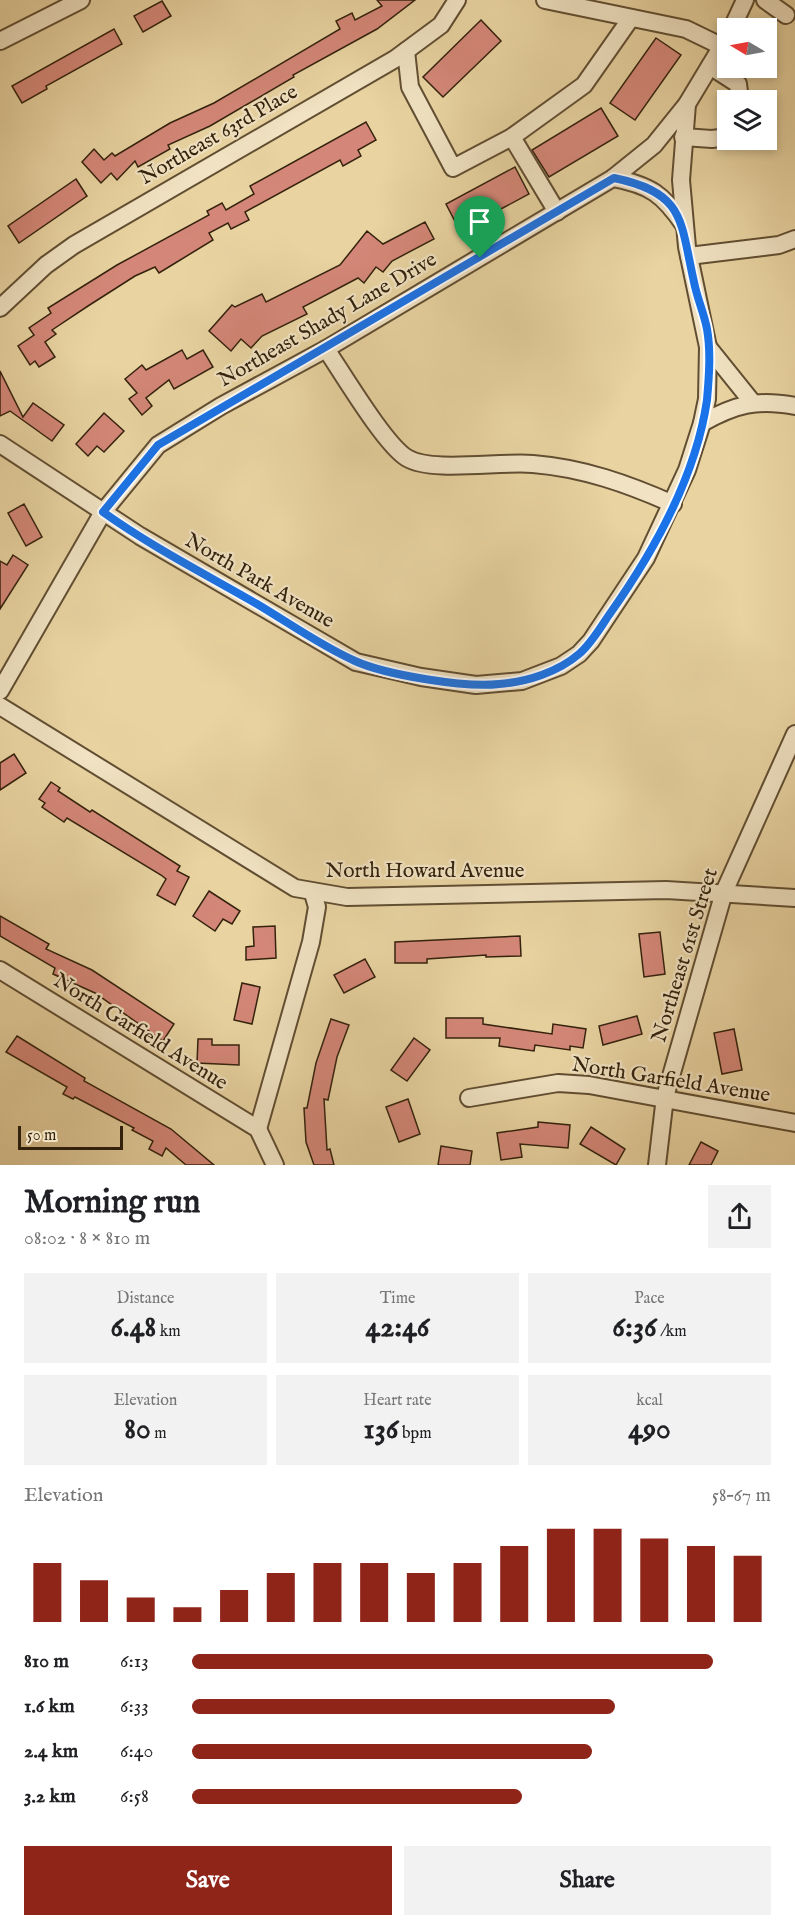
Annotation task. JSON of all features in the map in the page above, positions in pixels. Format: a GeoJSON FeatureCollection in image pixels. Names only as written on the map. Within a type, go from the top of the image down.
{"type":"FeatureCollection","features":[{"type":"Feature","properties":{"kind":"street"},"geometry":{"type":"LineString","coordinates":[[0,41],[81,0]]}},
{"type":"Feature","properties":{"kind":"street","name":"Northeast 63rd Place"},"geometry":{"type":"LineString","coordinates":[[0,308],[38,273],[74,245],[406,51],[441,24],[457,0]]}},
{"type":"Feature","properties":{"kind":"street"},"geometry":{"type":"LineString","coordinates":[[545,0],[686,29],[717,39]]}},
{"type":"Feature","properties":{"kind":"street"},"geometry":{"type":"LineString","coordinates":[[737,18],[745,0]]}},
{"type":"Feature","properties":{"kind":"street"},"geometry":{"type":"LineString","coordinates":[[406,51],[410,87],[453,168],[512,137],[584,85],[631,18]]}},
{"type":"Feature","properties":{"kind":"street","name":"Northeast Shady Lane Drive"},"geometry":{"type":"LineString","coordinates":[[0,691],[103,512],[158,445],[220,406],[326,349],[614,178],[654,145],[687,104],[717,54]]}},
{"type":"Feature","properties":{"kind":"street"},"geometry":{"type":"LineString","coordinates":[[710,66],[738,84],[739,90]]}},
{"type":"Feature","properties":{"kind":"street","name":"North Park Avenue"},"geometry":{"type":"LineString","coordinates":[[0,444],[140,536],[356,662],[421,677],[476,685],[522,681],[561,666],[579,654],[591,641],[641,566],[673,504],[687,471],[702,423],[707,399],[707,330],[689,256],[684,226],[681,180],[687,104]]}},
{"type":"Feature","properties":{"kind":"street"},"geometry":{"type":"LineString","coordinates":[[512,137],[557,212]]}},
{"type":"Feature","properties":{"kind":"street"},"geometry":{"type":"LineString","coordinates":[[683,137],[717,138]]}},
{"type":"Feature","properties":{"kind":"street"},"geometry":{"type":"LineString","coordinates":[[614,178],[637,183],[654,191],[668,202],[684,226]]}},
{"type":"Feature","properties":{"kind":"street"},"geometry":{"type":"LineString","coordinates":[[689,256],[779,245],[795,239]]}},
{"type":"Feature","properties":{"kind":"street"},"geometry":{"type":"LineString","coordinates":[[708,347],[753,403]]}},
{"type":"Feature","properties":{"kind":"street"},"geometry":{"type":"LineString","coordinates":[[326,349],[392,446],[416,462],[435,466],[493,462],[559,467],[627,484],[673,504]]}},
{"type":"Feature","properties":{"kind":"street"},"geometry":{"type":"LineString","coordinates":[[702,423],[729,408],[753,403],[795,406]]}},
{"type":"Feature","properties":{"kind":"street","name":"North Howard Avenue"},"geometry":{"type":"LineString","coordinates":[[0,706],[295,888],[313,893],[347,897],[607,890],[724,892],[795,898]]}},
{"type":"Feature","properties":{"kind":"street","name":"Northeast 61st Street"},"geometry":{"type":"LineString","coordinates":[[657,1165],[664,1098],[724,892],[795,734]]}},
{"type":"Feature","properties":{"kind":"street"},"geometry":{"type":"LineString","coordinates":[[275,1165],[258,1129],[309,954],[317,907],[313,893]]}},
{"type":"Feature","properties":{"kind":"street","name":"North Garfield Avenue"},"geometry":{"type":"LineString","coordinates":[[0,970],[258,1129]]}},
{"type":"Feature","properties":{"kind":"street","name":"North Garfield Avenue"},"geometry":{"type":"LineString","coordinates":[[469,1098],[558,1083],[664,1098],[795,1123]]}},
{"type":"Feature","properties":{"kind":"building"},"geometry":{"type":"Polygon","coordinates":[[[377,0],[415,0],[377,29],[293,75],[294,77],[210,126],[168,145],[170,149],[138,167],[135,161],[117,180],[111,173],[101,183],[82,162],[94,149],[104,160],[112,153],[115,156],[170,123],[214,103],[340,29],[336,21],[352,13],[355,20],[382,6],[377,0]]]}},
{"type":"Feature","properties":{"kind":"building"},"geometry":{"type":"Polygon","coordinates":[[[162,1],[171,16],[143,32],[134,16],[162,1]]]}},
{"type":"Feature","properties":{"kind":"building"},"geometry":{"type":"Polygon","coordinates":[[[481,20],[501,41],[443,97],[423,77],[481,20]]]}},
{"type":"Feature","properties":{"kind":"building"},"geometry":{"type":"Polygon","coordinates":[[[114,29],[122,44],[46,86],[47,89],[22,103],[12,86],[114,29]]]}},
{"type":"Feature","properties":{"kind":"building"},"geometry":{"type":"Polygon","coordinates":[[[656,38],[681,55],[635,120],[610,103],[656,38]]]}},
{"type":"Feature","properties":{"kind":"building"},"geometry":{"type":"Polygon","coordinates":[[[601,108],[618,136],[549,177],[532,150],[601,108]]]}},
{"type":"Feature","properties":{"kind":"building"},"geometry":{"type":"Polygon","coordinates":[[[366,122],[376,140],[358,150],[361,156],[343,166],[340,160],[245,212],[249,220],[231,229],[228,223],[209,233],[213,240],[159,273],[155,267],[135,276],[52,330],[56,334],[45,342],[55,357],[39,367],[35,361],[30,365],[18,346],[34,335],[29,328],[51,313],[48,308],[117,265],[209,215],[207,211],[222,203],[226,210],[254,194],[250,186],[366,122]]]}},
{"type":"Feature","properties":{"kind":"building"},"geometry":{"type":"Polygon","coordinates":[[[515,167],[529,194],[460,231],[446,204],[515,167]]]}},
{"type":"Feature","properties":{"kind":"building"},"geometry":{"type":"Polygon","coordinates":[[[76,179],[87,196],[19,243],[8,226],[76,179]]]}},
{"type":"Feature","properties":{"kind":"building"},"geometry":{"type":"Polygon","coordinates":[[[425,222],[434,239],[392,261],[383,272],[376,267],[364,283],[358,278],[303,307],[307,314],[262,336],[251,348],[241,339],[231,351],[209,331],[232,305],[235,307],[262,294],[266,302],[340,265],[367,231],[383,244],[425,222]]]}},
{"type":"Feature","properties":{"kind":"building"},"geometry":{"type":"Polygon","coordinates":[[[182,350],[187,359],[203,350],[213,367],[174,389],[169,380],[146,398],[152,406],[142,415],[129,399],[137,393],[125,379],[142,365],[146,370],[182,350]]]}},
{"type":"Feature","properties":{"kind":"building"},"geometry":{"type":"Polygon","coordinates":[[[0,371],[23,417],[33,403],[64,425],[52,441],[10,411],[0,416],[0,371]]]}},
{"type":"Feature","properties":{"kind":"building"},"geometry":{"type":"Polygon","coordinates":[[[104,413],[124,431],[104,452],[97,446],[88,456],[76,444],[104,413]]]}},
{"type":"Feature","properties":{"kind":"building"},"geometry":{"type":"Polygon","coordinates":[[[24,504],[42,537],[26,546],[8,513],[24,504]]]}},
{"type":"Feature","properties":{"kind":"building"},"geometry":{"type":"Polygon","coordinates":[[[13,555],[28,565],[0,609],[0,561],[7,565],[13,555]]]}},
{"type":"Feature","properties":{"kind":"building"},"geometry":{"type":"Polygon","coordinates":[[[14,754],[26,773],[0,790],[0,763],[14,754]]]}},
{"type":"Feature","properties":{"kind":"building"},"geometry":{"type":"Polygon","coordinates":[[[51,782],[60,788],[58,791],[90,812],[92,810],[180,866],[177,871],[189,877],[175,905],[157,895],[166,879],[161,875],[67,818],[64,822],[42,807],[45,803],[39,799],[51,782]]]}},
{"type":"Feature","properties":{"kind":"building"},"geometry":{"type":"Polygon","coordinates":[[[209,891],[240,911],[232,924],[223,919],[215,931],[193,916],[209,891]]]}},
{"type":"Feature","properties":{"kind":"building"},"geometry":{"type":"Polygon","coordinates":[[[0,916],[49,944],[46,949],[92,970],[174,1024],[163,1041],[95,993],[53,974],[55,968],[0,936],[0,916]]]}},
{"type":"Feature","properties":{"kind":"building"},"geometry":{"type":"Polygon","coordinates":[[[275,926],[276,958],[246,960],[246,947],[254,946],[253,927],[275,926]]]}},
{"type":"Feature","properties":{"kind":"building"},"geometry":{"type":"Polygon","coordinates":[[[660,932],[665,974],[644,977],[639,934],[660,932]]]}},
{"type":"Feature","properties":{"kind":"building"},"geometry":{"type":"Polygon","coordinates":[[[520,936],[521,956],[486,957],[486,955],[427,959],[427,963],[395,963],[395,942],[520,936]]]}},
{"type":"Feature","properties":{"kind":"building"},"geometry":{"type":"Polygon","coordinates":[[[365,959],[375,977],[344,993],[334,975],[365,959]]]}},
{"type":"Feature","properties":{"kind":"building"},"geometry":{"type":"Polygon","coordinates":[[[242,983],[260,987],[252,1024],[234,1020],[242,983]]]}},
{"type":"Feature","properties":{"kind":"building"},"geometry":{"type":"Polygon","coordinates":[[[637,1016],[642,1034],[603,1045],[599,1026],[637,1016]]]}},
{"type":"Feature","properties":{"kind":"building"},"geometry":{"type":"Polygon","coordinates":[[[446,1018],[483,1018],[483,1024],[552,1034],[553,1024],[586,1029],[583,1048],[570,1046],[570,1050],[535,1045],[534,1051],[499,1046],[500,1038],[446,1038],[446,1018]]]}},
{"type":"Feature","properties":{"kind":"building"},"geometry":{"type":"Polygon","coordinates":[[[331,1019],[349,1025],[337,1057],[328,1100],[324,1099],[327,1150],[330,1149],[334,1165],[314,1165],[306,1142],[304,1108],[307,1108],[316,1063],[331,1019]]]}},
{"type":"Feature","properties":{"kind":"building"},"geometry":{"type":"Polygon","coordinates":[[[734,1029],[742,1070],[722,1074],[714,1033],[734,1029]]]}},
{"type":"Feature","properties":{"kind":"building"},"geometry":{"type":"Polygon","coordinates":[[[17,1036],[85,1078],[84,1081],[171,1129],[214,1165],[186,1165],[166,1148],[162,1156],[149,1149],[153,1141],[132,1130],[134,1128],[75,1097],[73,1099],[63,1094],[67,1087],[6,1052],[17,1036]]]}},
{"type":"Feature","properties":{"kind":"building"},"geometry":{"type":"Polygon","coordinates":[[[414,1038],[430,1050],[407,1081],[391,1070],[414,1038]]]}},
{"type":"Feature","properties":{"kind":"building"},"geometry":{"type":"Polygon","coordinates":[[[198,1039],[212,1039],[212,1045],[239,1045],[239,1065],[197,1063],[198,1039]]]}},
{"type":"Feature","properties":{"kind":"building"},"geometry":{"type":"Polygon","coordinates":[[[408,1099],[420,1134],[399,1142],[386,1107],[408,1099]]]}},
{"type":"Feature","properties":{"kind":"building"},"geometry":{"type":"Polygon","coordinates":[[[538,1122],[570,1125],[568,1148],[520,1144],[522,1157],[501,1160],[497,1133],[538,1127],[538,1122]]]}},
{"type":"Feature","properties":{"kind":"building"},"geometry":{"type":"Polygon","coordinates":[[[591,1127],[625,1149],[616,1165],[580,1144],[591,1127]]]}},
{"type":"Feature","properties":{"kind":"building"},"geometry":{"type":"Polygon","coordinates":[[[701,1142],[718,1151],[711,1165],[689,1165],[701,1142]]]}},
{"type":"Feature","properties":{"kind":"building"},"geometry":{"type":"Polygon","coordinates":[[[441,1146],[472,1151],[470,1165],[438,1165],[441,1146]]]}},
{"type":"Feature","properties":{"kind":"route"},"geometry":{"type":"LineString","coordinates":[[614,178],[637,183],[654,191],[668,202],[684,226],[694,285],[707,330],[709,370],[707,399],[698,442],[673,504],[646,558],[591,641],[579,654],[541,675],[498,685],[476,685],[421,677],[356,662],[103,512],[158,445],[220,406],[326,349],[480,258],[614,178]]}}]}
